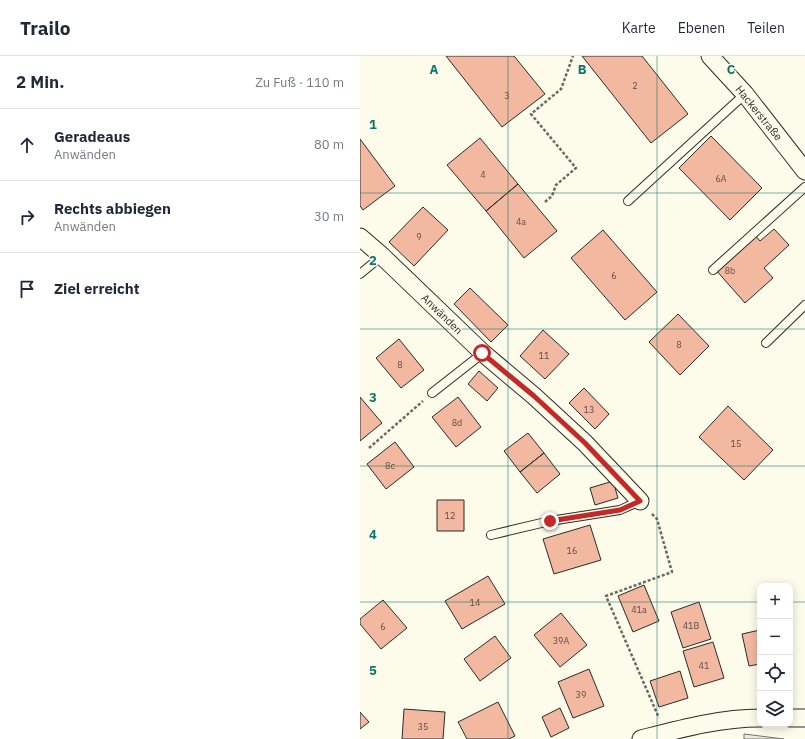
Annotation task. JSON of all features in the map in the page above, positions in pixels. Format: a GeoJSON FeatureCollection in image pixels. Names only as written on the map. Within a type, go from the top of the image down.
{"type":"FeatureCollection","features":[{"type":"Feature","properties":{"kind":"street","name":"Hackerstraße"},"geometry":{"type":"LineString","coordinates":[[710,56],[745,94],[805,171]]}},
{"type":"Feature","properties":{"kind":"street","name":"Anwänden"},"geometry":{"type":"LineString","coordinates":[[360,237],[382,256],[482,353],[534,396],[585,443],[640,501]]}},
{"type":"Feature","properties":{"kind":"street"},"geometry":{"type":"LineString","coordinates":[[642,739],[697,725],[757,718]]}},
{"type":"Feature","properties":{"kind":"street"},"geometry":{"type":"LineString","coordinates":[[793,718],[805,718]]}},
{"type":"Feature","properties":{"kind":"lane"},"geometry":{"type":"LineString","coordinates":[[628,201],[745,94]]}},
{"type":"Feature","properties":{"kind":"lane"},"geometry":{"type":"LineString","coordinates":[[713,270],[805,187]]}},
{"type":"Feature","properties":{"kind":"lane"},"geometry":{"type":"LineString","coordinates":[[360,274],[382,256]]}},
{"type":"Feature","properties":{"kind":"lane"},"geometry":{"type":"LineString","coordinates":[[766,343],[805,305]]}},
{"type":"Feature","properties":{"kind":"lane"},"geometry":{"type":"LineString","coordinates":[[432,393],[482,353]]}},
{"type":"Feature","properties":{"kind":"lane"},"geometry":{"type":"LineString","coordinates":[[491,535],[550,521],[620,510],[640,501]]}},
{"type":"Feature","properties":{"kind":"path"},"geometry":{"type":"LineString","coordinates":[[545,202],[552,196],[556,185],[576,168],[531,114],[562,89],[573,56]]}},
{"type":"Feature","properties":{"kind":"path"},"geometry":{"type":"LineString","coordinates":[[369,448],[432,393]]}},
{"type":"Feature","properties":{"kind":"path"},"geometry":{"type":"LineString","coordinates":[[640,501],[657,519],[672,572],[606,596],[665,733]]}},
{"type":"Feature","properties":{"kind":"shaded area"},"geometry":{"type":"Polygon","coordinates":[[[744,734],[784,739],[744,739],[744,734]]]}},
{"type":"Feature","properties":{"kind":"building"},"geometry":{"type":"Polygon","coordinates":[[[446,56],[514,56],[545,94],[502,127],[446,56]]]}},
{"type":"Feature","properties":{"kind":"building"},"geometry":{"type":"Polygon","coordinates":[[[582,56],[642,56],[688,114],[651,143],[582,56]]]}},
{"type":"Feature","properties":{"kind":"building"},"geometry":{"type":"Polygon","coordinates":[[[711,136],[762,188],[730,220],[679,168],[711,136]]]}},
{"type":"Feature","properties":{"kind":"building"},"geometry":{"type":"Polygon","coordinates":[[[480,138],[518,184],[486,211],[447,165],[480,138]]]}},
{"type":"Feature","properties":{"kind":"building"},"geometry":{"type":"Polygon","coordinates":[[[360,139],[395,186],[363,210],[360,206],[360,139]]]}},
{"type":"Feature","properties":{"kind":"building"},"geometry":{"type":"Polygon","coordinates":[[[518,184],[557,231],[524,258],[486,211],[518,184]]]}},
{"type":"Feature","properties":{"kind":"building"},"geometry":{"type":"Polygon","coordinates":[[[423,207],[448,230],[414,266],[389,242],[423,207]]]}},
{"type":"Feature","properties":{"kind":"building"},"geometry":{"type":"Polygon","coordinates":[[[774,229],[789,245],[764,268],[773,278],[745,303],[715,269],[754,234],[760,241],[774,229]]]}},
{"type":"Feature","properties":{"kind":"building"},"geometry":{"type":"Polygon","coordinates":[[[603,230],[657,292],[625,320],[571,258],[603,230]]]}},
{"type":"Feature","properties":{"kind":"building"},"geometry":{"type":"Polygon","coordinates":[[[470,288],[508,325],[491,342],[454,304],[470,288]]]}},
{"type":"Feature","properties":{"kind":"building"},"geometry":{"type":"Polygon","coordinates":[[[678,314],[709,346],[680,375],[649,342],[678,314]]]}},
{"type":"Feature","properties":{"kind":"building"},"geometry":{"type":"Polygon","coordinates":[[[543,330],[569,354],[545,379],[520,356],[543,330]]]}},
{"type":"Feature","properties":{"kind":"building"},"geometry":{"type":"Polygon","coordinates":[[[399,339],[424,370],[401,388],[376,358],[399,339]]]}},
{"type":"Feature","properties":{"kind":"building"},"geometry":{"type":"Polygon","coordinates":[[[479,371],[498,388],[487,401],[468,384],[479,371]]]}},
{"type":"Feature","properties":{"kind":"building"},"geometry":{"type":"Polygon","coordinates":[[[584,388],[609,414],[595,429],[569,403],[584,388]]]}},
{"type":"Feature","properties":{"kind":"building"},"geometry":{"type":"Polygon","coordinates":[[[360,397],[382,423],[360,441],[360,397]]]}},
{"type":"Feature","properties":{"kind":"building"},"geometry":{"type":"Polygon","coordinates":[[[458,397],[481,427],[456,447],[432,417],[458,397]]]}},
{"type":"Feature","properties":{"kind":"building"},"geometry":{"type":"Polygon","coordinates":[[[728,406],[773,450],[744,480],[699,437],[728,406]]]}},
{"type":"Feature","properties":{"kind":"building"},"geometry":{"type":"Polygon","coordinates":[[[528,433],[544,453],[520,472],[504,451],[528,433]]]}},
{"type":"Feature","properties":{"kind":"building"},"geometry":{"type":"Polygon","coordinates":[[[395,442],[414,467],[386,489],[367,464],[395,442]]]}},
{"type":"Feature","properties":{"kind":"building"},"geometry":{"type":"Polygon","coordinates":[[[544,453],[560,474],[537,493],[520,472],[544,453]]]}},
{"type":"Feature","properties":{"kind":"building"},"geometry":{"type":"Polygon","coordinates":[[[613,481],[618,498],[595,505],[590,488],[613,481]]]}},
{"type":"Feature","properties":{"kind":"building"},"geometry":{"type":"Polygon","coordinates":[[[437,500],[464,500],[464,531],[437,531],[437,500]]]}},
{"type":"Feature","properties":{"kind":"building"},"geometry":{"type":"Polygon","coordinates":[[[590,525],[601,560],[554,574],[543,539],[590,525]]]}},
{"type":"Feature","properties":{"kind":"building"},"geometry":{"type":"Polygon","coordinates":[[[488,576],[505,604],[462,629],[445,601],[488,576]]]}},
{"type":"Feature","properties":{"kind":"building"},"geometry":{"type":"Polygon","coordinates":[[[644,585],[659,621],[633,632],[618,596],[644,585]]]}},
{"type":"Feature","properties":{"kind":"building"},"geometry":{"type":"Polygon","coordinates":[[[383,600],[407,628],[381,649],[360,624],[360,619],[383,600]]]}},
{"type":"Feature","properties":{"kind":"building"},"geometry":{"type":"Polygon","coordinates":[[[699,602],[711,639],[683,648],[671,612],[699,602]]]}},
{"type":"Feature","properties":{"kind":"building"},"geometry":{"type":"Polygon","coordinates":[[[561,613],[587,645],[560,667],[534,635],[561,613]]]}},
{"type":"Feature","properties":{"kind":"building"},"geometry":{"type":"Polygon","coordinates":[[[757,631],[757,665],[749,666],[742,634],[757,631]]]}},
{"type":"Feature","properties":{"kind":"building"},"geometry":{"type":"Polygon","coordinates":[[[495,636],[511,658],[480,681],[464,659],[495,636]]]}},
{"type":"Feature","properties":{"kind":"building"},"geometry":{"type":"Polygon","coordinates":[[[713,642],[724,678],[694,687],[683,651],[713,642]]]}},
{"type":"Feature","properties":{"kind":"building"},"geometry":{"type":"Polygon","coordinates":[[[589,669],[604,706],[573,718],[558,682],[589,669]]]}},
{"type":"Feature","properties":{"kind":"building"},"geometry":{"type":"Polygon","coordinates":[[[680,671],[688,698],[659,707],[650,681],[680,671]]]}},
{"type":"Feature","properties":{"kind":"building"},"geometry":{"type":"Polygon","coordinates":[[[498,702],[515,736],[509,739],[467,739],[458,722],[498,702]]]}},
{"type":"Feature","properties":{"kind":"building"},"geometry":{"type":"Polygon","coordinates":[[[560,708],[569,728],[551,737],[542,717],[560,708]]]}},
{"type":"Feature","properties":{"kind":"building"},"geometry":{"type":"Polygon","coordinates":[[[404,709],[445,712],[443,739],[402,739],[404,709]]]}},
{"type":"Feature","properties":{"kind":"building"},"geometry":{"type":"Polygon","coordinates":[[[360,712],[369,722],[360,729],[360,712]]]}},
{"type":"Feature","properties":{"kind":"route"},"geometry":{"type":"LineString","coordinates":[[482,353],[534,396],[585,443],[640,501],[620,510],[550,521]]}}]}
